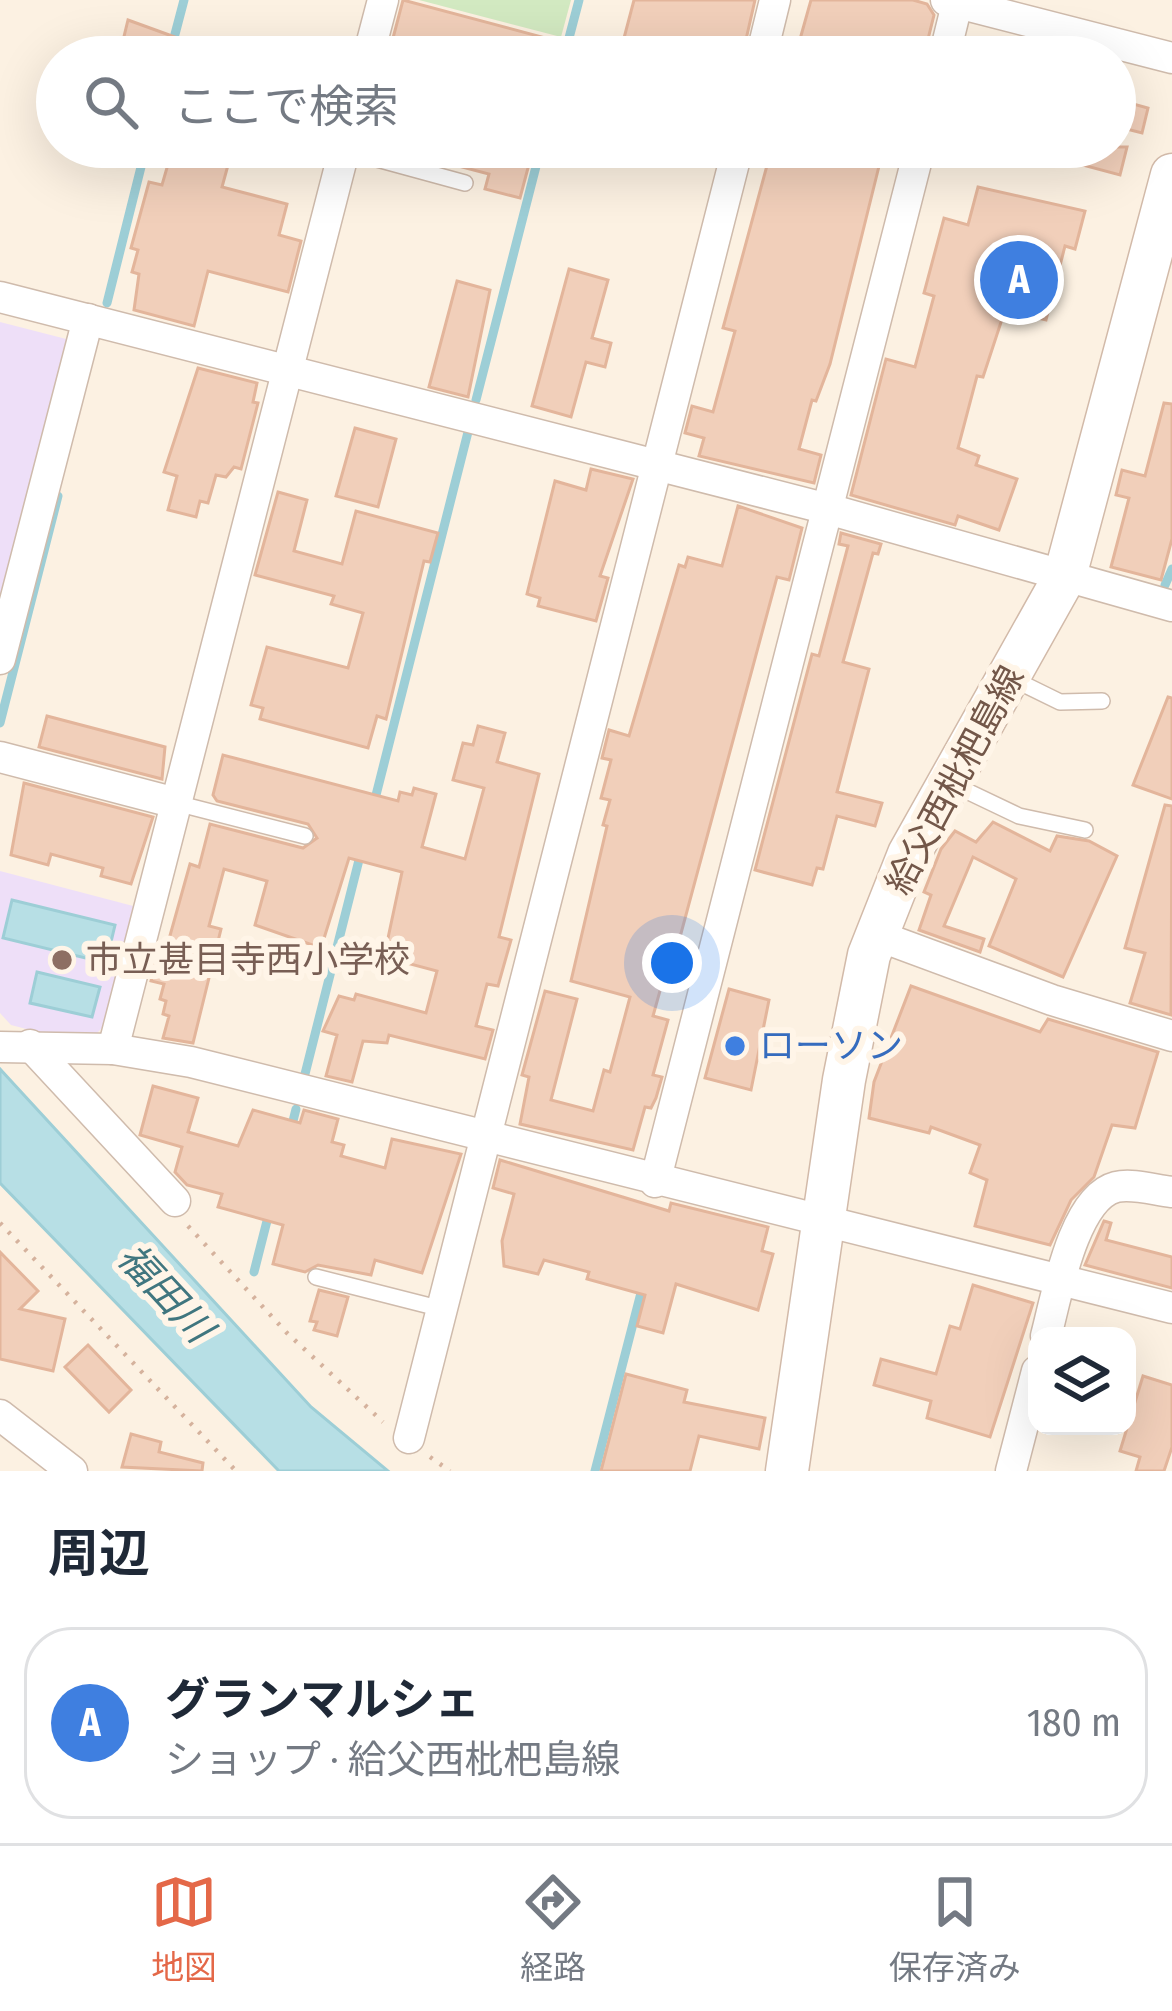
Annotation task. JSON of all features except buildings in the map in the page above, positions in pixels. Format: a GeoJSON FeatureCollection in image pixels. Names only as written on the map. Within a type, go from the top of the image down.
{"type":"FeatureCollection","features":[{"type":"Feature","properties":{"kind":"main road","name":"給父西枇杷島線"},"geometry":{"type":"LineString","coordinates":[[787,1471],[851,1036],[876,935],[909,854],[1065,576],[1172,175]]}},
{"type":"Feature","properties":{"kind":"street"},"geometry":{"type":"LineString","coordinates":[[373,36],[382,0]]}},
{"type":"Feature","properties":{"kind":"street"},"geometry":{"type":"LineString","coordinates":[[766,36],[775,0]]}},
{"type":"Feature","properties":{"kind":"street"},"geometry":{"type":"LineString","coordinates":[[948,36],[954,1],[1088,36]]}},
{"type":"Feature","properties":{"kind":"street"},"geometry":{"type":"LineString","coordinates":[[1136,49],[1172,58]]}},
{"type":"Feature","properties":{"kind":"street"},"geometry":{"type":"LineString","coordinates":[[113,1049],[340,168]]}},
{"type":"Feature","properties":{"kind":"street"},"geometry":{"type":"LineString","coordinates":[[409,1438],[733,168]]}},
{"type":"Feature","properties":{"kind":"street"},"geometry":{"type":"LineString","coordinates":[[655,1181],[915,168]]}},
{"type":"Feature","properties":{"kind":"street"},"geometry":{"type":"LineString","coordinates":[[0,297],[1170,601]]}},
{"type":"Feature","properties":{"kind":"street"},"geometry":{"type":"LineString","coordinates":[[0,659],[88,319]]}},
{"type":"Feature","properties":{"kind":"street"},"geometry":{"type":"LineString","coordinates":[[0,757],[176,803]]}},
{"type":"Feature","properties":{"kind":"street"},"geometry":{"type":"LineString","coordinates":[[876,935],[1052,1000],[1172,1036]]}},
{"type":"Feature","properties":{"kind":"street"},"geometry":{"type":"LineString","coordinates":[[15,1046],[113,1049],[190,1062],[1172,1308]]}},
{"type":"Feature","properties":{"kind":"street"},"geometry":{"type":"LineString","coordinates":[[15,1046],[175,1201]]}},
{"type":"Feature","properties":{"kind":"street"},"geometry":{"type":"LineString","coordinates":[[1048,1327],[1073,1235],[1104,1192],[1119,1186],[1172,1192]]}},
{"type":"Feature","properties":{"kind":"street"},"geometry":{"type":"LineString","coordinates":[[1011,1471],[1028,1406]]}},
{"type":"Feature","properties":{"kind":"street"},"geometry":{"type":"LineString","coordinates":[[0,1415],[72,1471]]}},
{"type":"Feature","properties":{"kind":"lane"},"geometry":{"type":"LineString","coordinates":[[412,168],[465,183]]}},
{"type":"Feature","properties":{"kind":"lane"},"geometry":{"type":"LineString","coordinates":[[1009,676],[1060,702],[1102,701]]}},
{"type":"Feature","properties":{"kind":"lane"},"geometry":{"type":"LineString","coordinates":[[949,782],[1019,816],[1085,830]]}},
{"type":"Feature","properties":{"kind":"lane"},"geometry":{"type":"LineString","coordinates":[[176,803],[305,836]]}},
{"type":"Feature","properties":{"kind":"lane"},"geometry":{"type":"LineString","coordinates":[[316,1277],[442,1309]]}},
{"type":"Feature","properties":{"kind":"path"},"geometry":{"type":"LineString","coordinates":[[175,1201],[176,1214],[286,1334],[388,1427],[450,1471]]}},
{"type":"Feature","properties":{"kind":"path"},"geometry":{"type":"LineString","coordinates":[[0,1223],[236,1471]]}},
{"type":"Feature","properties":{"kind":"shaded area"},"geometry":{"type":"Polygon","coordinates":[[[0,322],[74,341],[0,620],[0,322]]]}},
{"type":"Feature","properties":{"kind":"shaded area","name":"市立甚目寺西小学校"},"geometry":{"type":"Polygon","coordinates":[[[0,871],[137,907],[107,1023],[96,1034],[38,1032],[11,1025],[0,1013],[0,871]]]}},
{"type":"Feature","properties":{"kind":"green space"},"geometry":{"type":"Polygon","coordinates":[[[419,0],[571,0],[561,36],[419,0]]]}},
{"type":"Feature","properties":{"kind":"water"},"geometry":{"type":"Polygon","coordinates":[[[12,900],[115,925],[106,963],[3,938],[12,900]]]}},
{"type":"Feature","properties":{"kind":"water"},"geometry":{"type":"Polygon","coordinates":[[[37,972],[100,987],[92,1017],[30,1003],[37,972]]]}},
{"type":"Feature","properties":{"kind":"water","name":"福田川"},"geometry":{"type":"Polygon","coordinates":[[[0,1069],[311,1407],[388,1471],[279,1471],[0,1183],[0,1069]]]}},
{"type":"Feature","properties":{"kind":"waterway"},"geometry":{"type":"LineString","coordinates":[[175,36],[184,0]]}},
{"type":"Feature","properties":{"kind":"waterway"},"geometry":{"type":"LineString","coordinates":[[570,36],[579,0]]}},
{"type":"Feature","properties":{"kind":"waterway"},"geometry":{"type":"LineString","coordinates":[[107,303],[141,168]]}},
{"type":"Feature","properties":{"kind":"waterway"},"geometry":{"type":"LineString","coordinates":[[476,400],[536,168]]}},
{"type":"Feature","properties":{"kind":"waterway"},"geometry":{"type":"LineString","coordinates":[[373,807],[468,432]]}},
{"type":"Feature","properties":{"kind":"waterway"},"geometry":{"type":"LineString","coordinates":[[0,723],[58,496]]}},
{"type":"Feature","properties":{"kind":"waterway"},"geometry":{"type":"LineString","coordinates":[[1165,585],[1172,569]]}},
{"type":"Feature","properties":{"kind":"waterway"},"geometry":{"type":"LineString","coordinates":[[305,1074],[361,852]]}},
{"type":"Feature","properties":{"kind":"waterway"},"geometry":{"type":"LineString","coordinates":[[290,1133],[296,1109]]}},
{"type":"Feature","properties":{"kind":"waterway"},"geometry":{"type":"LineString","coordinates":[[254,1272],[269,1213]]}},
{"type":"Feature","properties":{"kind":"waterway"},"geometry":{"type":"LineString","coordinates":[[595,1471],[643,1285]]}},
{"type":"Feature","properties":{"kind":"place","name":"グランマルシェ"},"geometry":{"type":"Point","coordinates":[1019,280]}},
{"type":"Feature","properties":{"kind":"place","name":"市立甚目寺西小学校"},"geometry":{"type":"Point","coordinates":[62,960]}},
{"type":"Feature","properties":{"kind":"place","name":"ローソン"},"geometry":{"type":"Point","coordinates":[735,1046]}}]}
